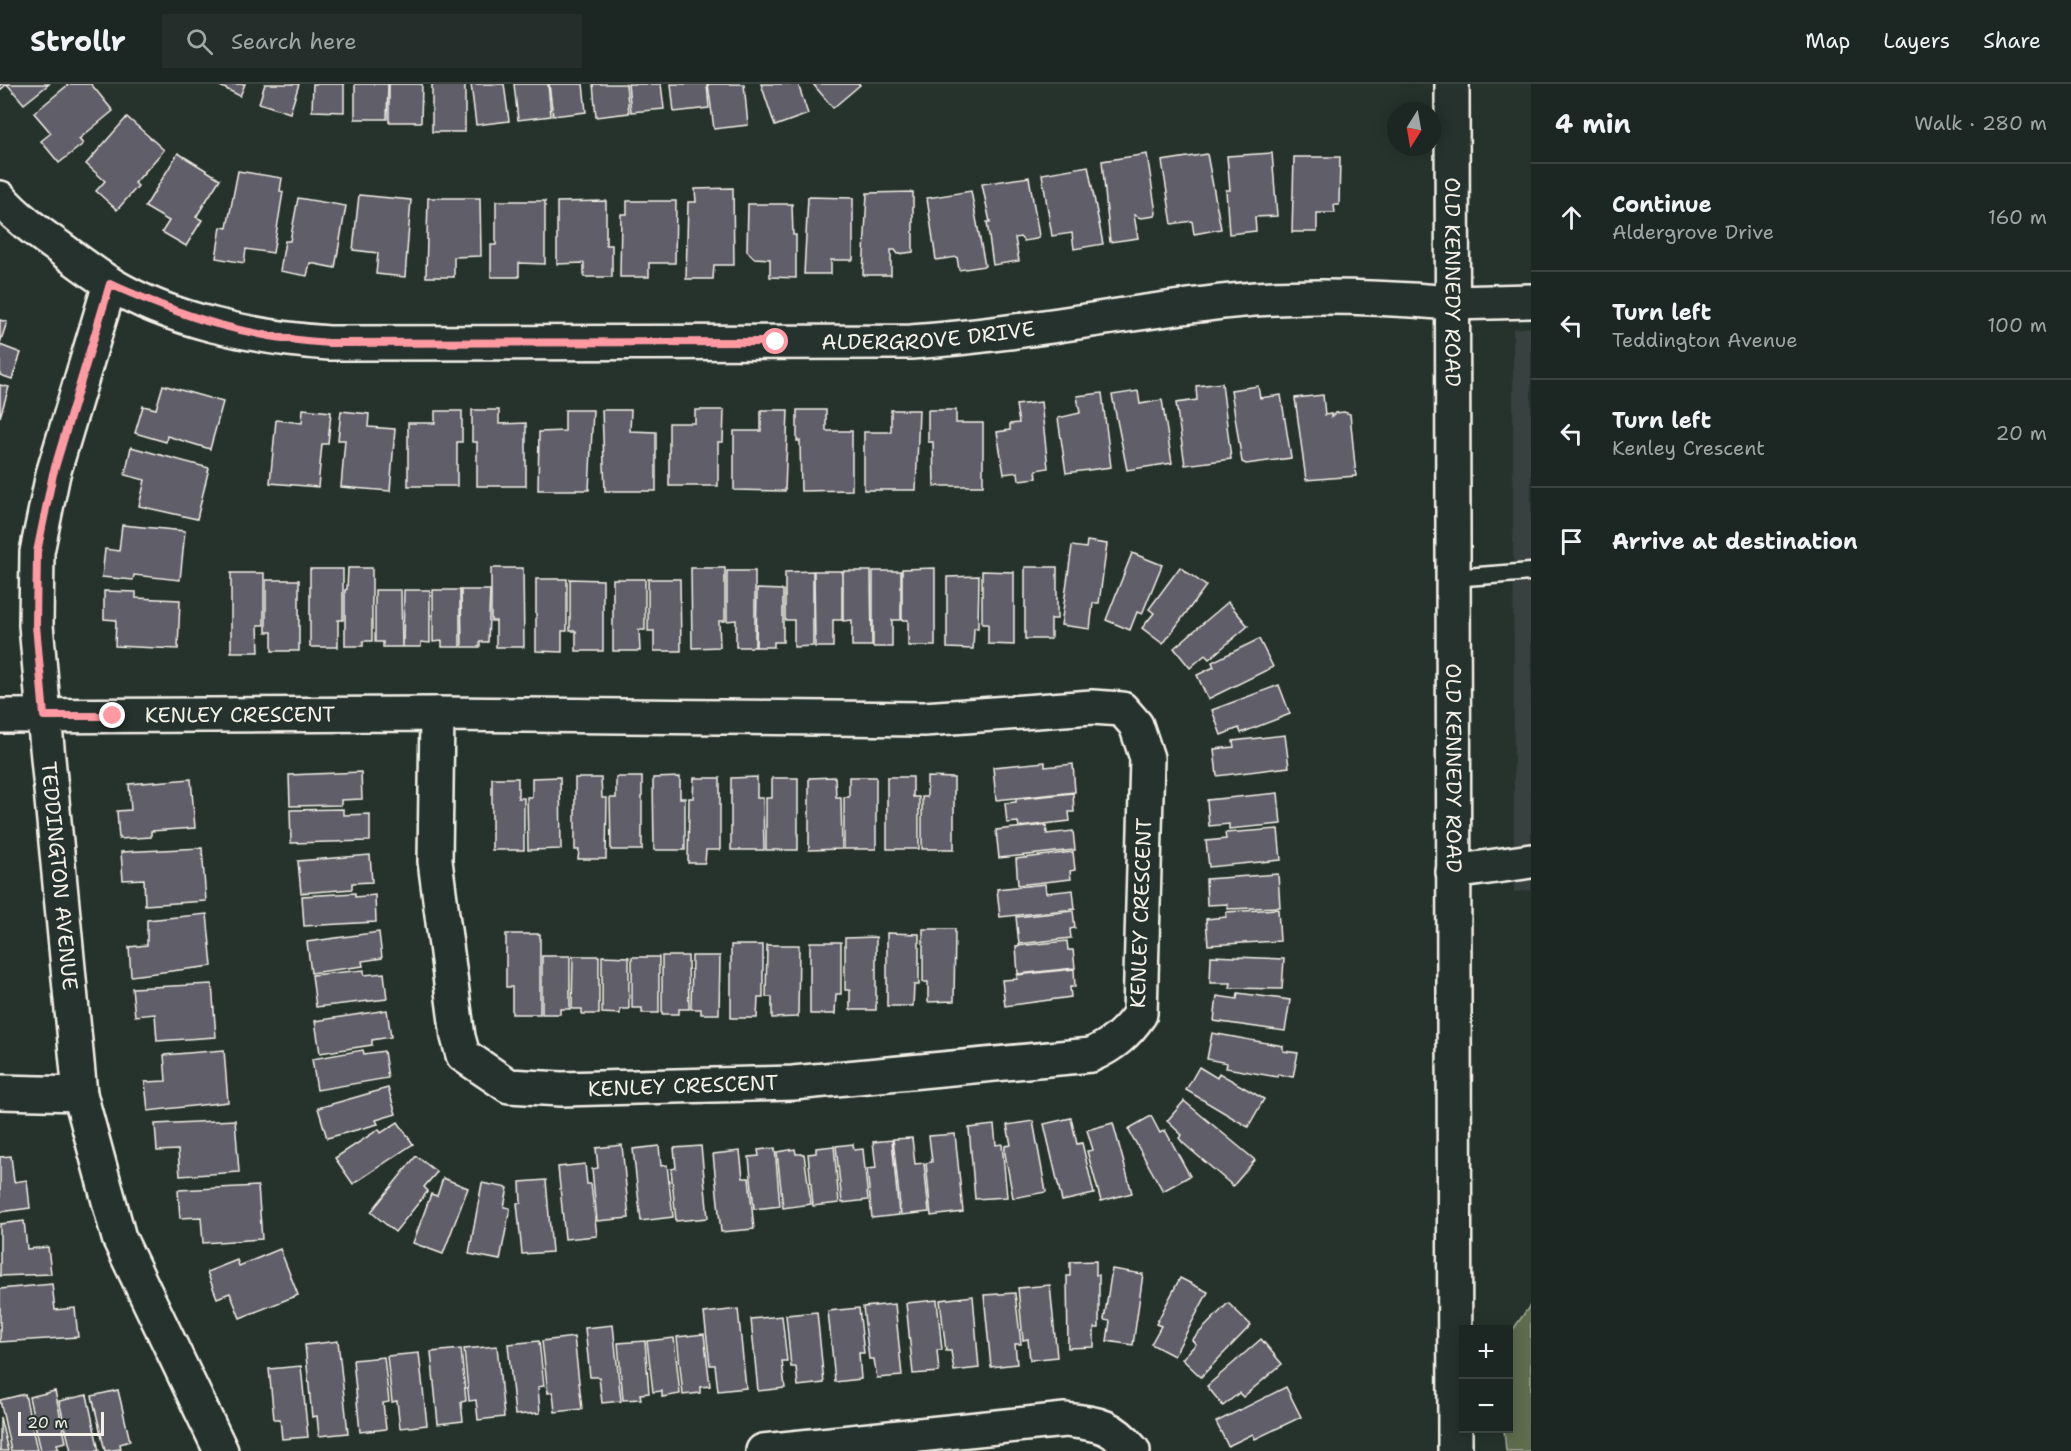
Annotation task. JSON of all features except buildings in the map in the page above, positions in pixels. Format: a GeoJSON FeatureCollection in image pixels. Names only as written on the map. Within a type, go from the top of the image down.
{"type":"FeatureCollection","features":[{"type":"Feature","properties":{"kind":"street","name":"OLD KENNEDY ROAD"},"geometry":{"type":"LineString","coordinates":[[1452,84],[1455,1451]]}},
{"type":"Feature","properties":{"kind":"street","name":"ALDERGROVE DRIVE"},"geometry":{"type":"LineString","coordinates":[[0,198],[35,231],[110,284],[170,311],[232,330],[278,339],[329,343],[910,342],[990,335],[1233,301],[1310,298],[1451,303],[1531,301]]}},
{"type":"Feature","properties":{"kind":"street","name":"TEDDINGTON AVENUE"},"geometry":{"type":"LineString","coordinates":[[110,284],[53,474],[37,552],[36,625],[44,716],[80,1094],[119,1238],[221,1451]]}},
{"type":"Feature","properties":{"kind":"street","name":"KENLEY CRESCENT"},"geometry":{"type":"LineString","coordinates":[[0,716],[437,714],[924,719],[1092,707],[1122,709],[1136,725],[1147,758],[1140,1014],[1110,1047],[1091,1055],[793,1083],[561,1089],[509,1086],[463,1055],[458,1037],[435,861],[437,714]]}},
{"type":"Feature","properties":{"kind":"street"},"geometry":{"type":"LineString","coordinates":[[1453,872],[1531,861]]}},
{"type":"Feature","properties":{"kind":"street"},"geometry":{"type":"LineString","coordinates":[[0,1092],[80,1094]]}},
{"type":"Feature","properties":{"kind":"street"},"geometry":{"type":"LineString","coordinates":[[763,1451],[1065,1420],[1103,1424],[1122,1437],[1133,1451]]}},
{"type":"Feature","properties":{"kind":"lane"},"geometry":{"type":"LineString","coordinates":[[1452,578],[1531,572]]}},
{"type":"Feature","properties":{"kind":"shaded area"},"geometry":{"type":"Polygon","coordinates":[[[1531,327],[1531,890],[1514,892],[1513,329],[1531,327]]]}},
{"type":"Feature","properties":{"kind":"green space"},"geometry":{"type":"Polygon","coordinates":[[[1531,1304],[1531,1451],[1506,1451],[1504,1433],[1513,1433],[1513,1329],[1531,1304]]]}},
{"type":"Feature","properties":{"kind":"route"},"geometry":{"type":"LineString","coordinates":[[113,716],[44,716],[36,625],[37,552],[53,474],[110,284],[170,311],[232,330],[278,339],[329,343],[776,342]]}}]}
